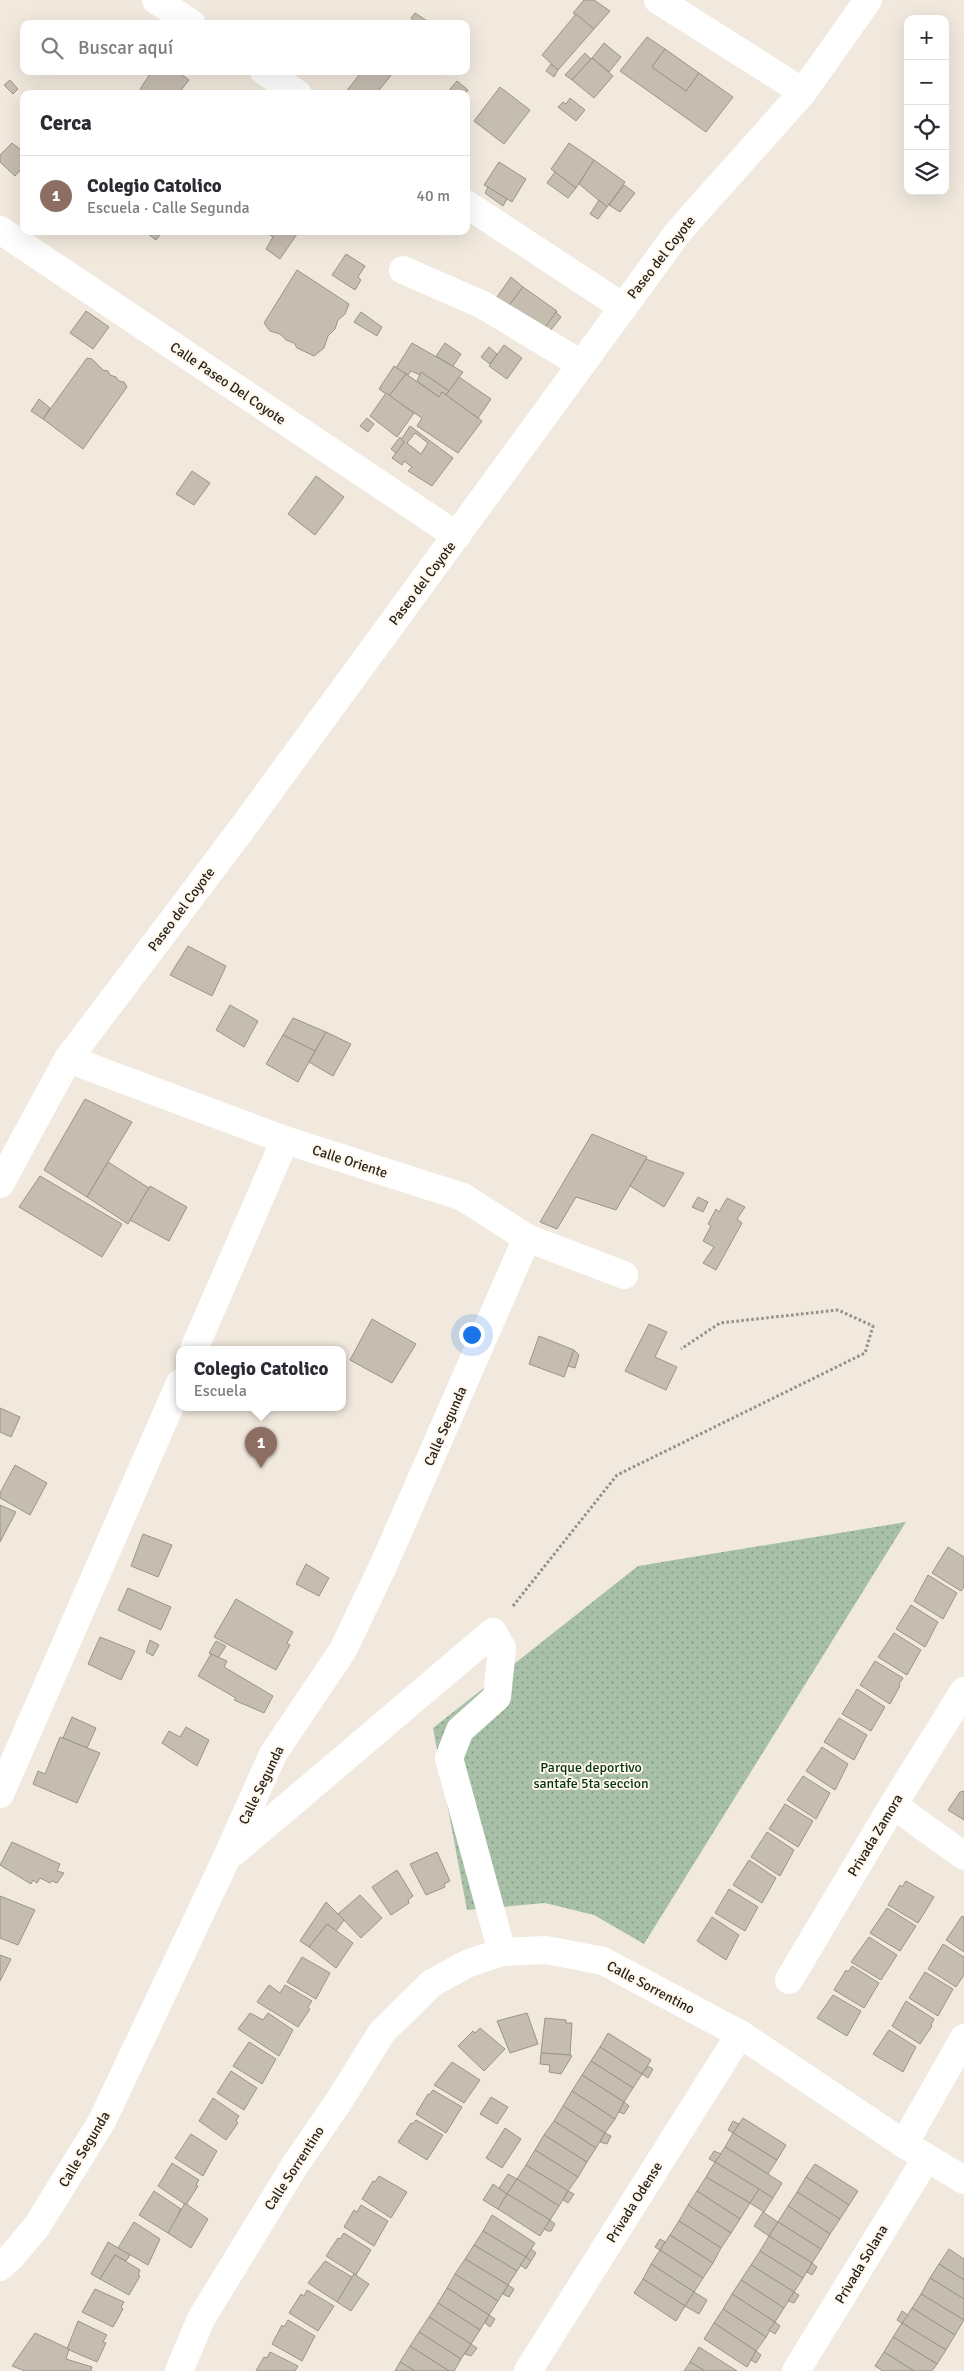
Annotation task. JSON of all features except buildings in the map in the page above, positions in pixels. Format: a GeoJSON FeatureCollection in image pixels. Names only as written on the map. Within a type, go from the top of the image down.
{"type":"FeatureCollection","features":[{"type":"Feature","properties":{"kind":"street"},"geometry":{"type":"LineString","coordinates":[[156,0],[186,20]]}},
{"type":"Feature","properties":{"kind":"street"},"geometry":{"type":"LineString","coordinates":[[658,0],[803,92]]}},
{"type":"Feature","properties":{"kind":"street","name":"Paseo del Coyote"},"geometry":{"type":"LineString","coordinates":[[0,1184],[68,1059],[238,834],[679,231],[803,92],[868,0]]}},
{"type":"Feature","properties":{"kind":"street"},"geometry":{"type":"LineString","coordinates":[[270,75],[292,90]]}},
{"type":"Feature","properties":{"kind":"street"},"geometry":{"type":"LineString","coordinates":[[470,207],[623,306]]}},
{"type":"Feature","properties":{"kind":"street","name":"Calle Paseo Del Coyote"},"geometry":{"type":"LineString","coordinates":[[0,230],[457,536]]}},
{"type":"Feature","properties":{"kind":"street"},"geometry":{"type":"LineString","coordinates":[[404,270],[483,305],[581,364]]}},
{"type":"Feature","properties":{"kind":"street","name":"Calle Oriente"},"geometry":{"type":"LineString","coordinates":[[68,1059],[285,1140],[463,1197],[527,1238],[624,1275]]}},
{"type":"Feature","properties":{"kind":"street"},"geometry":{"type":"LineString","coordinates":[[195,1346],[285,1140]]}},
{"type":"Feature","properties":{"kind":"street","name":"Calle Segunda"},"geometry":{"type":"LineString","coordinates":[[0,2267],[11,2258],[37,2226],[102,2121],[228,1857],[273,1754],[342,1650],[368,1598],[527,1238]]}},
{"type":"Feature","properties":{"kind":"street"},"geometry":{"type":"LineString","coordinates":[[0,1794],[176,1392]]}},
{"type":"Feature","properties":{"kind":"street"},"geometry":{"type":"LineString","coordinates":[[228,1857],[493,1632],[502,1648],[497,1696],[460,1730],[449,1758],[502,1952]]}},
{"type":"Feature","properties":{"kind":"street","name":"Privada Zamora"},"geometry":{"type":"LineString","coordinates":[[789,1980],[893,1804],[964,1691]]}},
{"type":"Feature","properties":{"kind":"street"},"geometry":{"type":"LineString","coordinates":[[893,1804],[964,1856]]}},
{"type":"Feature","properties":{"kind":"street","name":"Calle Sorrentino"},"geometry":{"type":"LineString","coordinates":[[179,2371],[201,2319],[295,2165],[339,2101],[382,2032],[432,1983],[469,1963],[502,1952],[546,1950],[603,1961],[740,2034],[926,2159],[964,2180]]}},
{"type":"Feature","properties":{"kind":"street","name":"Privada Odense"},"geometry":{"type":"LineString","coordinates":[[528,2371],[740,2034]]}},
{"type":"Feature","properties":{"kind":"street"},"geometry":{"type":"LineString","coordinates":[[904,2144],[964,2038]]}},
{"type":"Feature","properties":{"kind":"street","name":"Privada Solana"},"geometry":{"type":"LineString","coordinates":[[796,2371],[926,2159]]}},
{"type":"Feature","properties":{"kind":"path"},"geometry":{"type":"LineString","coordinates":[[493,1632],[617,1475],[864,1353],[873,1326],[838,1310],[720,1323],[681,1349]]}},
{"type":"Feature","properties":{"kind":"green space","name":"Parque deportivo santafe 5ta seccion"},"geometry":{"type":"Polygon","coordinates":[[[906,1522],[644,1944],[594,1915],[545,1903],[467,1910],[433,1728],[638,1566],[906,1522]]]}},
{"type":"Feature","properties":{"kind":"place","name":"Colegio Catolico"},"geometry":{"type":"Point","coordinates":[261,1468]}}]}
